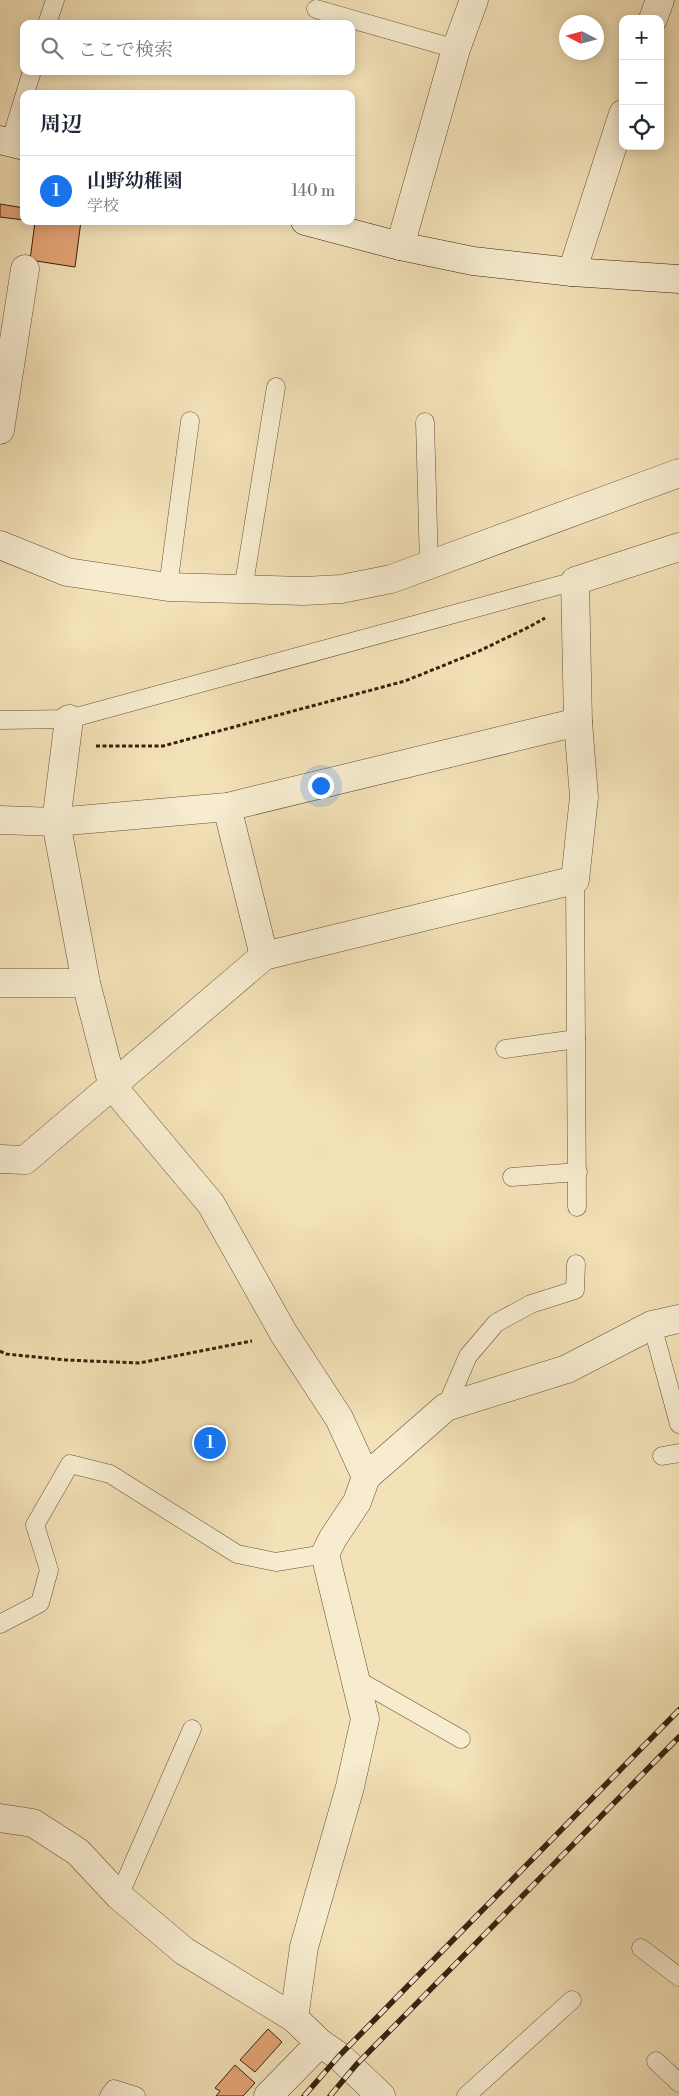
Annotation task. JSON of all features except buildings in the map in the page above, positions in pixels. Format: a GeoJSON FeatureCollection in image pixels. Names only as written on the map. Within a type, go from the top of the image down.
{"type":"FeatureCollection","features":[{"type":"Feature","properties":{"kind":"street"},"geometry":{"type":"LineString","coordinates":[[400,246],[456,49],[474,0]]}},
{"type":"Feature","properties":{"kind":"street"},"geometry":{"type":"LineString","coordinates":[[655,15],[660,0]]}},
{"type":"Feature","properties":{"kind":"street"},"geometry":{"type":"LineString","coordinates":[[572,272],[619,126]]}},
{"type":"Feature","properties":{"kind":"street"},"geometry":{"type":"LineString","coordinates":[[320,225],[400,246],[474,261],[572,272],[679,279]]}},
{"type":"Feature","properties":{"kind":"street"},"geometry":{"type":"LineString","coordinates":[[0,430],[26,269]]}},
{"type":"Feature","properties":{"kind":"street"},"geometry":{"type":"LineString","coordinates":[[0,545],[67,572],[168,587],[304,591],[341,589],[391,579],[679,473]]}},
{"type":"Feature","properties":{"kind":"street"},"geometry":{"type":"LineString","coordinates":[[0,1159],[25,1160],[113,1087],[264,956],[575,880],[584,797],[578,722],[575,590],[679,547]]}},
{"type":"Feature","properties":{"kind":"street"},"geometry":{"type":"LineString","coordinates":[[69,719],[56,822],[86,984],[113,1087],[211,1204],[284,1334],[339,1418],[366,1477]]}},
{"type":"Feature","properties":{"kind":"street"},"geometry":{"type":"LineString","coordinates":[[0,820],[56,822],[227,806],[578,722]]}},
{"type":"Feature","properties":{"kind":"street"},"geometry":{"type":"LineString","coordinates":[[227,806],[264,956]]}},
{"type":"Feature","properties":{"kind":"street"},"geometry":{"type":"LineString","coordinates":[[0,983],[86,984]]}},
{"type":"Feature","properties":{"kind":"street"},"geometry":{"type":"LineString","coordinates":[[294,2018],[304,1947],[350,1787],[365,1719],[326,1554],[333,1538],[357,1502],[366,1477],[446,1407],[567,1369],[652,1325],[679,1319]]}},
{"type":"Feature","properties":{"kind":"street"},"geometry":{"type":"LineString","coordinates":[[0,1818],[33,1823],[78,1852],[119,1896],[184,1951],[294,2018],[320,2043],[339,2056],[381,2096]]}},
{"type":"Feature","properties":{"kind":"street"},"geometry":{"type":"LineString","coordinates":[[268,2096],[320,2043]]}},
{"type":"Feature","properties":{"kind":"lane"},"geometry":{"type":"LineString","coordinates":[[48,20],[55,0]]}},
{"type":"Feature","properties":{"kind":"lane"},"geometry":{"type":"LineString","coordinates":[[316,9],[354,20]]}},
{"type":"Feature","properties":{"kind":"lane"},"geometry":{"type":"LineString","coordinates":[[355,20],[456,49]]}},
{"type":"Feature","properties":{"kind":"lane"},"geometry":{"type":"LineString","coordinates":[[26,90],[31,75]]}},
{"type":"Feature","properties":{"kind":"lane"},"geometry":{"type":"LineString","coordinates":[[11,143],[20,111]]}},
{"type":"Feature","properties":{"kind":"lane"},"geometry":{"type":"LineString","coordinates":[[243,590],[276,387]]}},
{"type":"Feature","properties":{"kind":"lane"},"geometry":{"type":"LineString","coordinates":[[168,587],[190,421]]}},
{"type":"Feature","properties":{"kind":"lane"},"geometry":{"type":"LineString","coordinates":[[425,422],[429,565]]}},
{"type":"Feature","properties":{"kind":"lane"},"geometry":{"type":"LineString","coordinates":[[0,720],[69,719],[575,590]]}},
{"type":"Feature","properties":{"kind":"lane"},"geometry":{"type":"LineString","coordinates":[[575,880],[577,1208]]}},
{"type":"Feature","properties":{"kind":"lane"},"geometry":{"type":"LineString","coordinates":[[505,1049],[576,1039]]}},
{"type":"Feature","properties":{"kind":"lane"},"geometry":{"type":"LineString","coordinates":[[512,1177],[578,1172]]}},
{"type":"Feature","properties":{"kind":"lane"},"geometry":{"type":"LineString","coordinates":[[446,1407],[468,1356],[496,1323],[531,1304],[574,1290],[576,1264]]}},
{"type":"Feature","properties":{"kind":"lane"},"geometry":{"type":"LineString","coordinates":[[652,1325],[679,1424]]}},
{"type":"Feature","properties":{"kind":"lane"},"geometry":{"type":"LineString","coordinates":[[0,1624],[40,1603],[49,1570],[35,1526],[70,1464],[110,1474],[237,1554],[276,1562],[326,1554]]}},
{"type":"Feature","properties":{"kind":"lane"},"geometry":{"type":"LineString","coordinates":[[356,1679],[461,1739]]}},
{"type":"Feature","properties":{"kind":"lane"},"geometry":{"type":"LineString","coordinates":[[119,1896],[192,1729]]}},
{"type":"Feature","properties":{"kind":"lane"},"geometry":{"type":"LineString","coordinates":[[641,1948],[679,1977]]}},
{"type":"Feature","properties":{"kind":"lane"},"geometry":{"type":"LineString","coordinates":[[466,2096],[572,2000]]}},
{"type":"Feature","properties":{"kind":"lane"},"geometry":{"type":"LineString","coordinates":[[656,2061],[679,2083]]}},
{"type":"Feature","properties":{"kind":"lane"},"geometry":{"type":"LineString","coordinates":[[110,2096],[114,2089],[136,2096]]}},
{"type":"Feature","properties":{"kind":"path"},"geometry":{"type":"LineString","coordinates":[[65,746],[163,746],[405,682],[477,652],[529,627],[575,590]]}},
{"type":"Feature","properties":{"kind":"path"},"geometry":{"type":"LineString","coordinates":[[0,1351],[6,1354],[66,1360],[139,1363],[284,1334]]}},
{"type":"Feature","properties":{"kind":"railway"},"geometry":{"type":"LineString","coordinates":[[304,2096],[339,2056],[679,1710]]}},
{"type":"Feature","properties":{"kind":"railway"},"geometry":{"type":"LineString","coordinates":[[330,2096],[356,2065],[679,1737]]}},
{"type":"Feature","properties":{"kind":"place","name":"山野幼稚園"},"geometry":{"type":"Point","coordinates":[210,1443]}}]}
